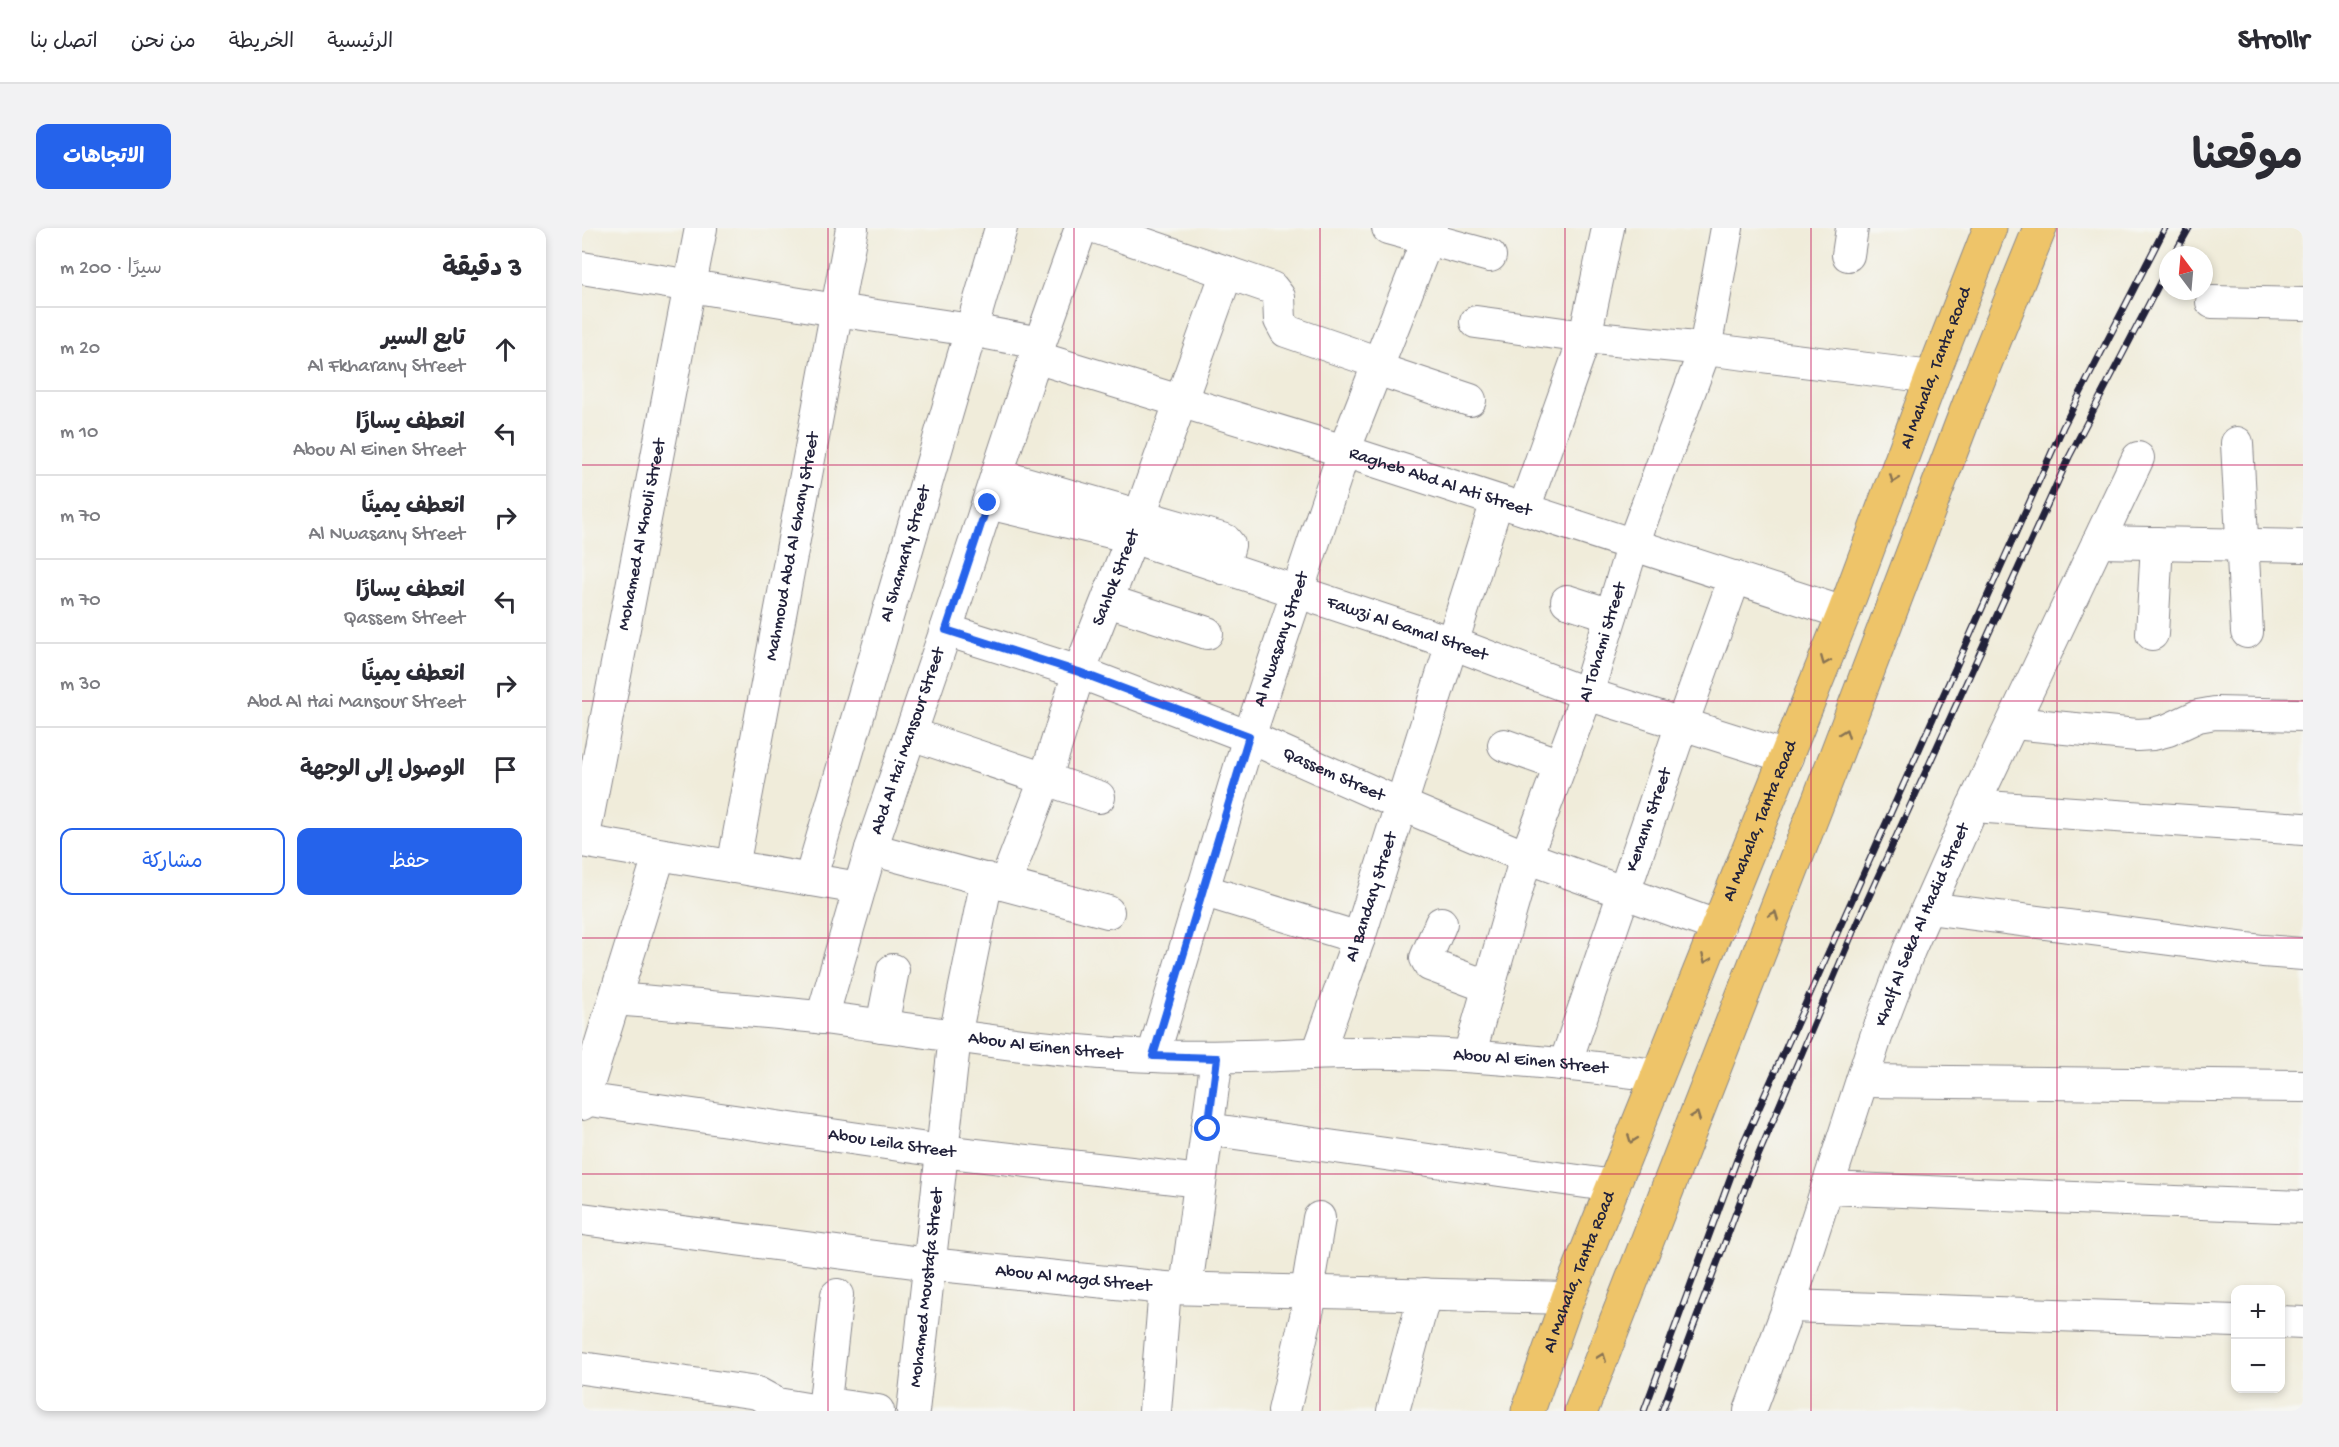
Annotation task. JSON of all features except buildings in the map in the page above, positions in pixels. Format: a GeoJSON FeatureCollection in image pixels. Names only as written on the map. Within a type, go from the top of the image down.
{"type":"FeatureCollection","features":[{"type":"Feature","properties":{"kind":"main road","name":"Al Mahala, Tanta Road"},"geometry":{"type":"LineString","coordinates":[[1528,1411],[1568,1298],[1844,613],[1990,228]]}},
{"type":"Feature","properties":{"kind":"main road"},"geometry":{"type":"LineString","coordinates":[[1581,1411],[1830,771],[1974,391],[2040,228]]}},
{"type":"Feature","properties":{"kind":"street","name":"Mohamed Al Khouli Street"},"geometry":{"type":"LineString","coordinates":[[583,841],[701,228]]}},
{"type":"Feature","properties":{"kind":"street","name":"Mahmoud Abd Al Ghany Street"},"geometry":{"type":"LineString","coordinates":[[733,867],[852,228]]}},
{"type":"Feature","properties":{"kind":"street","name":"Al Shamarly Street"},"geometry":{"type":"LineString","coordinates":[[810,880],[1001,228]]}},
{"type":"Feature","properties":{"kind":"street","name":"Abd Al Hai Mansour Street"},"geometry":{"type":"LineString","coordinates":[[822,1018],[871,849],[1081,228]]}},
{"type":"Feature","properties":{"kind":"street"},"geometry":{"type":"LineString","coordinates":[[1098,228],[1272,288],[1277,292],[1280,302],[1280,320],[1286,331],[1470,400]]}},
{"type":"Feature","properties":{"kind":"street"},"geometry":{"type":"LineString","coordinates":[[1388,228],[1430,233],[1490,256]]}},
{"type":"Feature","properties":{"kind":"street","name":"Al Bandary Street"},"geometry":{"type":"LineString","coordinates":[[1318,1053],[1359,938],[1452,643],[1585,337],[1608,228]]}},
{"type":"Feature","properties":{"kind":"street","name":"Al Tohami Street"},"geometry":{"type":"LineString","coordinates":[[1469,1056],[1526,857],[1587,694],[1633,544],[1705,348],[1727,228]]}},
{"type":"Feature","properties":{"kind":"street","name":"Al Nwasany Street"},"geometry":{"type":"LineString","coordinates":[[1153,1056],[1249,736],[1344,451],[1430,233]]}},
{"type":"Feature","properties":{"kind":"street","name":"Ragheb Abd Al Ati Street"},"geometry":{"type":"LineString","coordinates":[[582,268],[971,330],[1038,350],[1181,401],[1344,451],[1844,613]]}},
{"type":"Feature","properties":{"kind":"street","name":"Sahlok Street"},"geometry":{"type":"LineString","coordinates":[[996,882],[1045,780],[1079,672],[1136,526],[1227,272]]}},
{"type":"Feature","properties":{"kind":"street"},"geometry":{"type":"LineString","coordinates":[[2212,302],[2303,304]]}},
{"type":"Feature","properties":{"kind":"street"},"geometry":{"type":"LineString","coordinates":[[1476,322],[1585,337],[1705,348],[1932,377]]}},
{"type":"Feature","properties":{"kind":"street"},"geometry":{"type":"LineString","coordinates":[[2237,443],[2247,632]]}},
{"type":"Feature","properties":{"kind":"street","name":"Khalf Al Seka Al Hadid Street"},"geometry":{"type":"LineString","coordinates":[[1750,1411],[1789,1306],[1891,993],[1973,806],[2138,458]]}},
{"type":"Feature","properties":{"kind":"street","name":"Fawzi Al Gamal Street"},"geometry":{"type":"LineString","coordinates":[[993,489],[1136,526],[1223,568],[1452,643],[1587,694],[1787,757]]}},
{"type":"Feature","properties":{"kind":"street"},"geometry":{"type":"LineString","coordinates":[[2098,542],[2303,546]]}},
{"type":"Feature","properties":{"kind":"street"},"geometry":{"type":"LineString","coordinates":[[2152,634],[2157,543]]}},
{"type":"Feature","properties":{"kind":"street","name":"Kenanh Street"},"geometry":{"type":"LineString","coordinates":[[1565,1064],[1682,724],[1735,578]]}},
{"type":"Feature","properties":{"kind":"street"},"geometry":{"type":"LineString","coordinates":[[1108,601],[1207,633]]}},
{"type":"Feature","properties":{"kind":"street"},"geometry":{"type":"LineString","coordinates":[[1567,601],[1611,615]]}},
{"type":"Feature","properties":{"kind":"street","name":"Qassem Street"},"geometry":{"type":"LineString","coordinates":[[946,630],[1079,672],[1249,736],[1402,805],[1526,857],[1719,927]]}},
{"type":"Feature","properties":{"kind":"street"},"geometry":{"type":"LineString","coordinates":[[2013,723],[2137,735],[2168,730],[2198,716],[2215,713],[2303,715]]}},
{"type":"Feature","properties":{"kind":"street"},"geometry":{"type":"LineString","coordinates":[[911,734],[1099,797]]}},
{"type":"Feature","properties":{"kind":"street"},"geometry":{"type":"LineString","coordinates":[[1504,746],[1560,765]]}},
{"type":"Feature","properties":{"kind":"street"},"geometry":{"type":"LineString","coordinates":[[1973,806],[2303,829]]}},
{"type":"Feature","properties":{"kind":"street"},"geometry":{"type":"LineString","coordinates":[[583,841],[659,856],[860,888]]}},
{"type":"Feature","properties":{"kind":"street"},"geometry":{"type":"LineString","coordinates":[[871,849],[1108,912]]}},
{"type":"Feature","properties":{"kind":"street"},"geometry":{"type":"LineString","coordinates":[[583,1101],[659,856]]}},
{"type":"Feature","properties":{"kind":"street","name":"Mohamed Moustafa Street"},"geometry":{"type":"LineString","coordinates":[[913,1411],[955,1036],[996,882]]}},
{"type":"Feature","properties":{"kind":"street"},"geometry":{"type":"LineString","coordinates":[[1202,890],[1359,938]]}},
{"type":"Feature","properties":{"kind":"street"},"geometry":{"type":"LineString","coordinates":[[1928,908],[2263,951],[2303,954]]}},
{"type":"Feature","properties":{"kind":"street"},"geometry":{"type":"LineString","coordinates":[[1442,922],[1426,958],[1427,962],[1489,987]]}},
{"type":"Feature","properties":{"kind":"street"},"geometry":{"type":"LineString","coordinates":[[882,1026],[892,970]]}},
{"type":"Feature","properties":{"kind":"street","name":"Abou Al Einen Street"},"geometry":{"type":"LineString","coordinates":[[616,999],[822,1018],[1075,1050],[1153,1056],[1217,1058],[1318,1053],[1394,1053],[1469,1056],[1565,1064],[1657,1075]]}},
{"type":"Feature","properties":{"kind":"street"},"geometry":{"type":"LineString","coordinates":[[1155,1411],[1175,1288],[1200,1181],[1217,1058]]}},
{"type":"Feature","properties":{"kind":"street"},"geometry":{"type":"LineString","coordinates":[[1862,1081],[2303,1086]]}},
{"type":"Feature","properties":{"kind":"street","name":"Abou Leila Street"},"geometry":{"type":"LineString","coordinates":[[583,1101],[941,1151],[1200,1181]]}},
{"type":"Feature","properties":{"kind":"street"},"geometry":{"type":"LineString","coordinates":[[1208,1129],[1614,1186]]}},
{"type":"Feature","properties":{"kind":"street"},"geometry":{"type":"LineString","coordinates":[[1827,1188],[2303,1207]]}},
{"type":"Feature","properties":{"kind":"street"},"geometry":{"type":"LineString","coordinates":[[1284,1411],[1309,1291],[1319,1218]]}},
{"type":"Feature","properties":{"kind":"street","name":"Abou Al Magd Street"},"geometry":{"type":"LineString","coordinates":[[582,1219],[929,1264],[1175,1288],[1568,1298]]}},
{"type":"Feature","properties":{"kind":"street"},"geometry":{"type":"LineString","coordinates":[[1393,1411],[1425,1294]]}},
{"type":"Feature","properties":{"kind":"street"},"geometry":{"type":"LineString","coordinates":[[824,1410],[837,1296]]}},
{"type":"Feature","properties":{"kind":"street"},"geometry":{"type":"LineString","coordinates":[[1789,1306],[2231,1321]]}},
{"type":"Feature","properties":{"kind":"street"},"geometry":{"type":"LineString","coordinates":[[2285,1322],[2303,1323]]}},
{"type":"Feature","properties":{"kind":"street"},"geometry":{"type":"LineString","coordinates":[[582,1368],[757,1394],[777,1404],[824,1410],[835,1406],[878,1411]]}},
{"type":"Feature","properties":{"kind":"railway"},"geometry":{"type":"LineString","coordinates":[[1644,1411],[1742,1146],[2063,427],[2165,228]]}},
{"type":"Feature","properties":{"kind":"railway"},"geometry":{"type":"LineString","coordinates":[[2179,246],[2189,228]]}},
{"type":"Feature","properties":{"kind":"railway"},"geometry":{"type":"LineString","coordinates":[[1662,1411],[1750,1175],[1856,925],[2069,457],[2159,284]]}},
{"type":"Feature","properties":{"kind":"route"},"geometry":{"type":"LineString","coordinates":[[988,503],[946,630],[1079,672],[1249,736],[1153,1056],[1217,1058],[1208,1129]]}}]}
